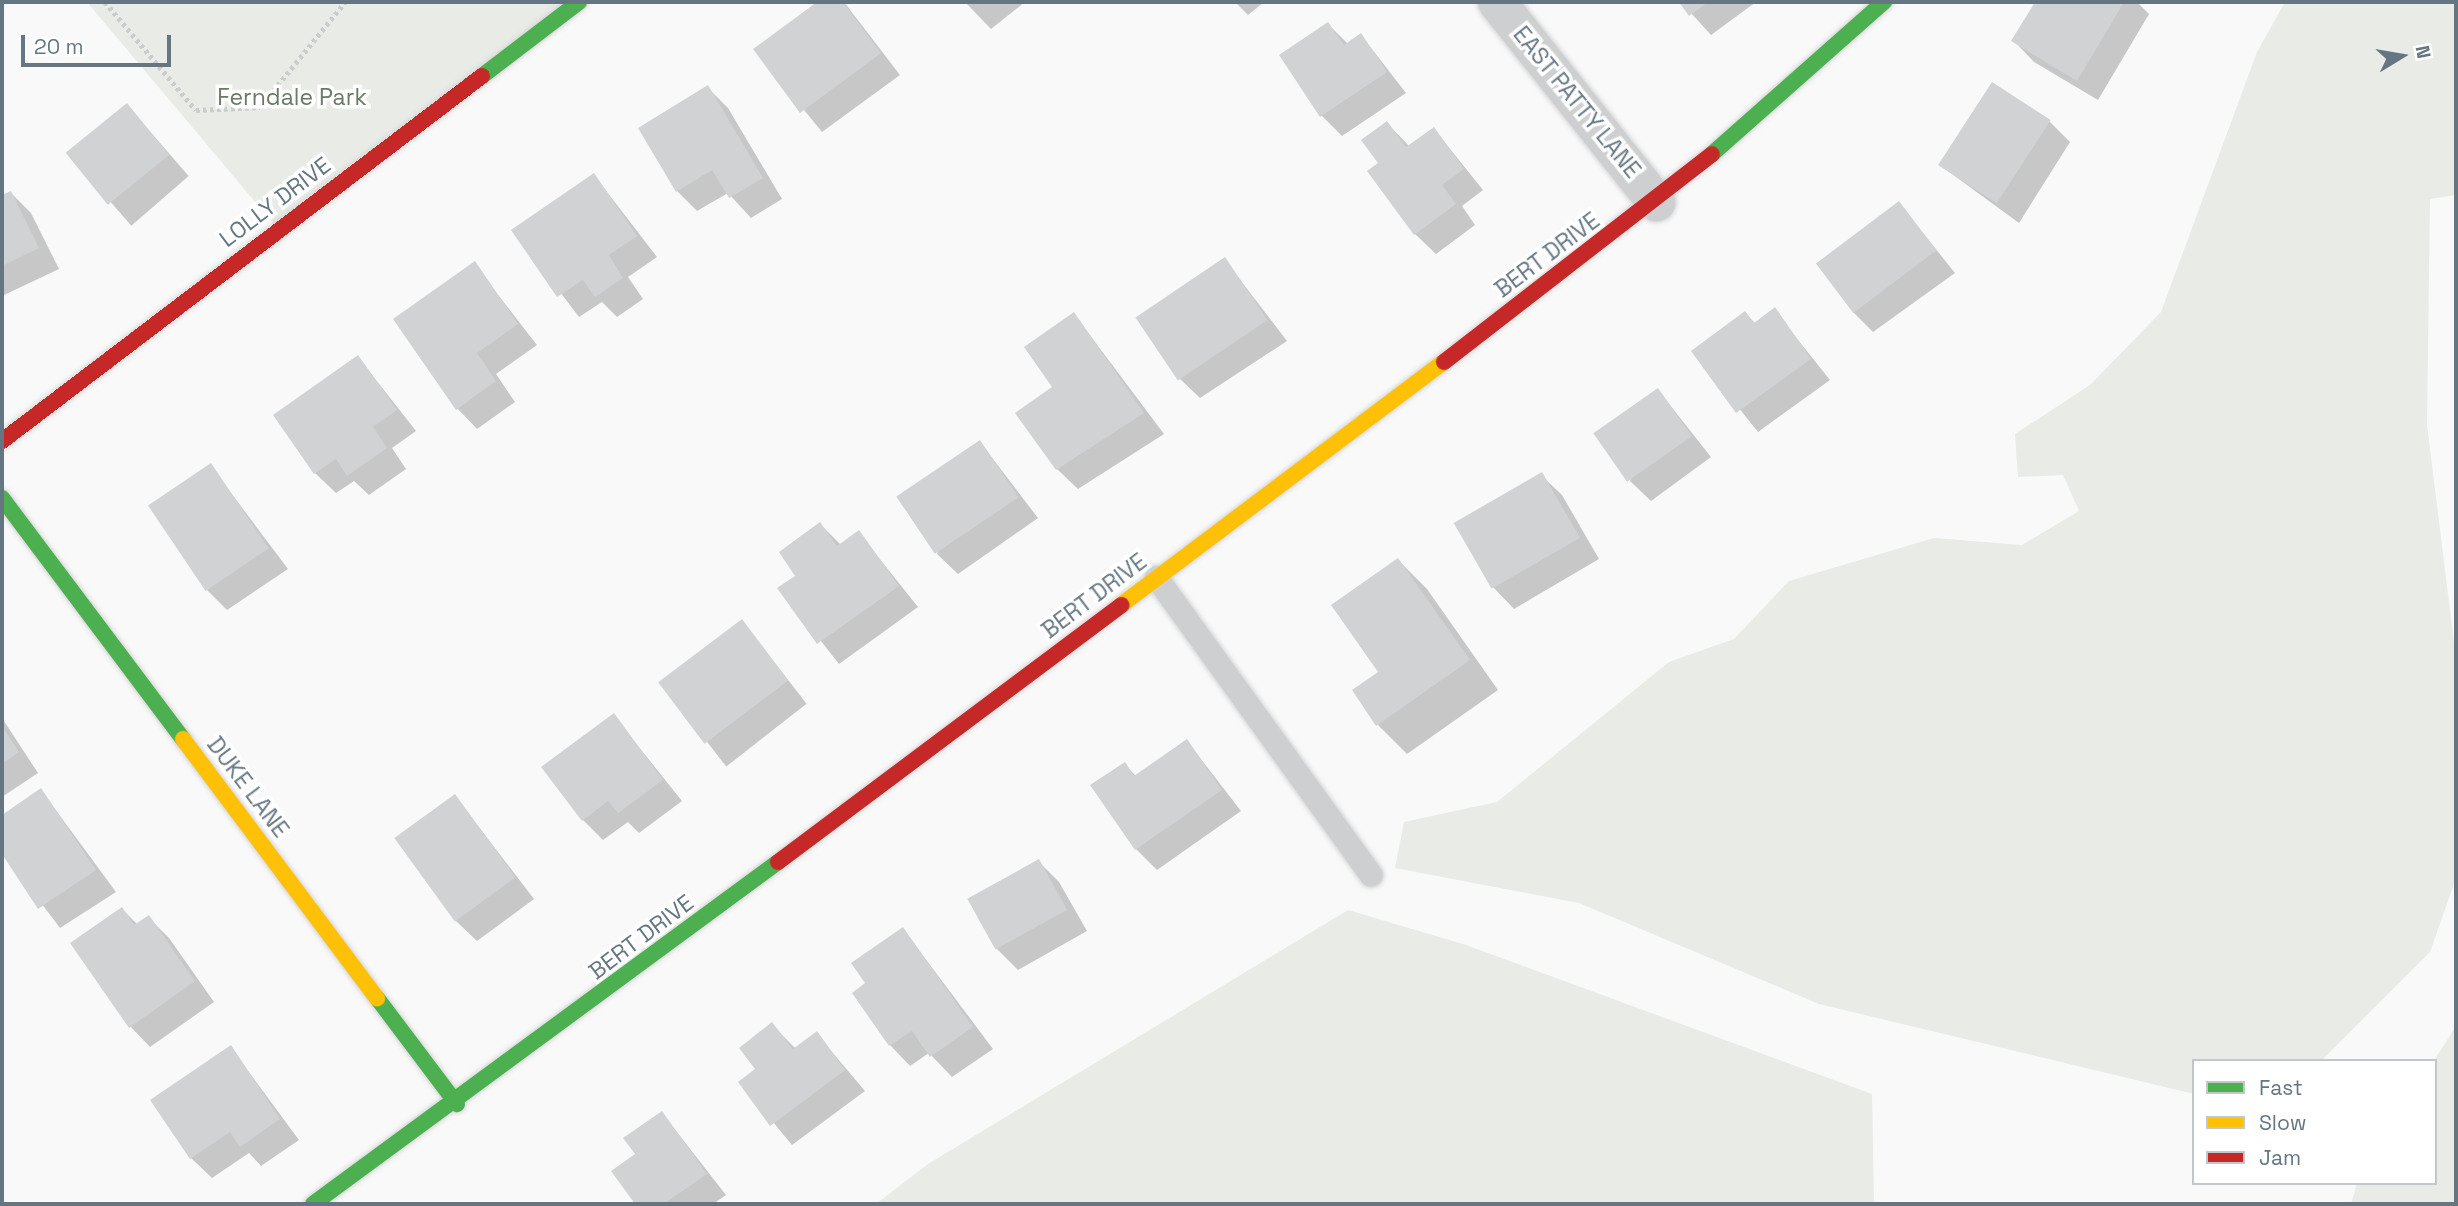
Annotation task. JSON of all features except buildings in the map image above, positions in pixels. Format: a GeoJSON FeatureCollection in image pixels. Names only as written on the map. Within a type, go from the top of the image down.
{"type":"FeatureCollection","features":[{"type":"Feature","properties":{"kind":"street","name":"LOLLY DRIVE"},"geometry":{"type":"LineString","coordinates":[[2,441],[579,2]]}},
{"type":"Feature","properties":{"kind":"street","name":"EAST PATTY LANE"},"geometry":{"type":"LineString","coordinates":[[1497,2],[1656,202]]}},
{"type":"Feature","properties":{"kind":"street","name":"BERT DRIVE"},"geometry":{"type":"LineString","coordinates":[[313,1204],[457,1104],[1656,202],[1871,20],[1884,2]]}},
{"type":"Feature","properties":{"kind":"street","name":"DUKE LANE"},"geometry":{"type":"LineString","coordinates":[[2,498],[457,1104]]}},
{"type":"Feature","properties":{"kind":"lane"},"geometry":{"type":"LineString","coordinates":[[1156,577],[1371,875]]}},
{"type":"Feature","properties":{"kind":"path"},"geometry":{"type":"LineString","coordinates":[[105,2],[196,110],[260,107],[345,2]]}},
{"type":"Feature","properties":{"kind":"green space","name":"Ferndale Park"},"geometry":{"type":"Polygon","coordinates":[[[87,2],[571,2],[277,228],[87,2]]]}},
{"type":"Feature","properties":{"kind":"green space"},"geometry":{"type":"Polygon","coordinates":[[[2285,2],[2456,2],[2456,195],[2430,199],[2427,425],[2456,659],[2456,878],[2430,952],[2323,1059],[2192,1059],[2192,1094],[1819,1004],[1579,903],[1395,868],[1404,822],[1497,802],[1669,662],[1734,639],[1789,581],[1934,538],[2022,545],[2079,511],[2063,475],[2018,477],[2015,434],[2090,385],[2161,312],[2257,52],[2285,2]]]}},
{"type":"Feature","properties":{"kind":"green space"},"geometry":{"type":"Polygon","coordinates":[[[1348,910],[1466,945],[1872,1094],[1874,1204],[876,1204],[928,1164],[1348,910]]]}},
{"type":"Feature","properties":{"kind":"green space"},"geometry":{"type":"Polygon","coordinates":[[[2456,1026],[2456,1204],[2351,1204],[2356,1185],[2437,1185],[2435,1059],[2456,1026]]]}},
{"type":"Feature","properties":{"kind":"traffic: fast"},"geometry":{"type":"LineString","coordinates":[[482,76],[579,2]]}},
{"type":"Feature","properties":{"kind":"traffic: fast"},"geometry":{"type":"LineString","coordinates":[[1712,154],[1884,2]]}},
{"type":"Feature","properties":{"kind":"traffic: fast"},"geometry":{"type":"LineString","coordinates":[[2,498],[183,739]]}},
{"type":"Feature","properties":{"kind":"traffic: fast"},"geometry":{"type":"LineString","coordinates":[[313,1204],[778,862]]}},
{"type":"Feature","properties":{"kind":"traffic: fast"},"geometry":{"type":"LineString","coordinates":[[377,998],[457,1104]]}},
{"type":"Feature","properties":{"kind":"traffic: slow"},"geometry":{"type":"LineString","coordinates":[[1121,605],[1444,362]]}},
{"type":"Feature","properties":{"kind":"traffic: slow"},"geometry":{"type":"LineString","coordinates":[[183,739],[377,998]]}},
{"type":"Feature","properties":{"kind":"traffic: jam"},"geometry":{"type":"LineString","coordinates":[[2,441],[482,76]]}},
{"type":"Feature","properties":{"kind":"traffic: jam"},"geometry":{"type":"LineString","coordinates":[[1444,362],[1712,154]]}},
{"type":"Feature","properties":{"kind":"traffic: jam"},"geometry":{"type":"LineString","coordinates":[[778,862],[1121,605]]}}]}
